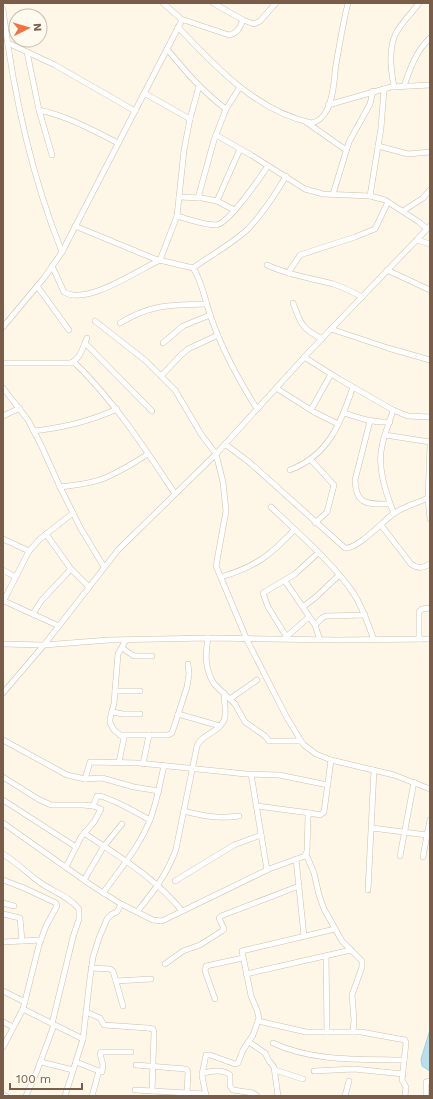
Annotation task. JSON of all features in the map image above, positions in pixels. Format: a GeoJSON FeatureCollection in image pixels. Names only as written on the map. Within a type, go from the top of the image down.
{"type":"FeatureCollection","features":[{"type":"Feature","properties":{"kind":"street"},"geometry":{"type":"LineString","coordinates":[[163,3],[181,19],[229,35],[234,34],[238,30],[243,20]]}},
{"type":"Feature","properties":{"kind":"street"},"geometry":{"type":"LineString","coordinates":[[213,3],[243,20],[252,23],[260,21],[276,3]]}},
{"type":"Feature","properties":{"kind":"street"},"geometry":{"type":"LineString","coordinates":[[306,122],[315,122],[327,110],[332,97],[341,31],[348,3]]}},
{"type":"Feature","properties":{"kind":"street"},"geometry":{"type":"LineString","coordinates":[[394,87],[391,57],[393,43],[396,33],[419,3]]}},
{"type":"Feature","properties":{"kind":"street"},"geometry":{"type":"LineString","coordinates":[[3,9],[8,43]]}},
{"type":"Feature","properties":{"kind":"street"},"geometry":{"type":"LineString","coordinates":[[3,327],[37,286],[62,252],[178,28],[181,19]]}},
{"type":"Feature","properties":{"kind":"street"},"geometry":{"type":"LineString","coordinates":[[178,28],[208,59],[245,92],[276,110],[306,122],[346,150]]}},
{"type":"Feature","properties":{"kind":"street"},"geometry":{"type":"LineString","coordinates":[[404,86],[419,50],[430,38]]}},
{"type":"Feature","properties":{"kind":"street"},"geometry":{"type":"LineString","coordinates":[[9,48],[25,130],[36,176],[43,201],[62,252]]}},
{"type":"Feature","properties":{"kind":"street"},"geometry":{"type":"LineString","coordinates":[[19,48],[79,78],[135,110]]}},
{"type":"Feature","properties":{"kind":"street"},"geometry":{"type":"LineString","coordinates":[[167,49],[210,98],[226,109]]}},
{"type":"Feature","properties":{"kind":"street"},"geometry":{"type":"LineString","coordinates":[[27,52],[39,110],[52,155]]}},
{"type":"Feature","properties":{"kind":"street"},"geometry":{"type":"LineString","coordinates":[[328,105],[350,100],[373,91],[394,87],[430,85]]}},
{"type":"Feature","properties":{"kind":"street"},"geometry":{"type":"LineString","coordinates":[[52,266],[64,292],[74,296],[99,291],[160,260],[176,216],[184,150],[190,119],[199,86]]}},
{"type":"Feature","properties":{"kind":"street"},"geometry":{"type":"LineString","coordinates":[[198,198],[216,135],[226,109],[240,87]]}},
{"type":"Feature","properties":{"kind":"street"},"geometry":{"type":"LineString","coordinates":[[370,196],[381,128],[384,89]]}},
{"type":"Feature","properties":{"kind":"street"},"geometry":{"type":"LineString","coordinates":[[333,194],[346,150],[355,130],[370,104],[373,91]]}},
{"type":"Feature","properties":{"kind":"street"},"geometry":{"type":"LineString","coordinates":[[144,94],[190,119]]}},
{"type":"Feature","properties":{"kind":"street"},"geometry":{"type":"LineString","coordinates":[[39,110],[61,116],[118,143]]}},
{"type":"Feature","properties":{"kind":"street"},"geometry":{"type":"LineString","coordinates":[[3,692],[44,645],[118,550],[216,454],[304,357],[428,228],[388,202],[370,196],[333,194],[304,189],[286,176],[216,135]]}},
{"type":"Feature","properties":{"kind":"street"},"geometry":{"type":"LineString","coordinates":[[378,146],[408,154],[430,152]]}},
{"type":"Feature","properties":{"kind":"street"},"geometry":{"type":"LineString","coordinates":[[217,202],[229,171],[240,149]]}},
{"type":"Feature","properties":{"kind":"street"},"geometry":{"type":"LineString","coordinates":[[176,216],[217,225],[221,223],[234,210],[268,166]]}},
{"type":"Feature","properties":{"kind":"street"},"geometry":{"type":"LineString","coordinates":[[75,226],[160,260],[193,268],[247,230],[272,199],[286,176]]}},
{"type":"Feature","properties":{"kind":"street"},"geometry":{"type":"LineString","coordinates":[[403,211],[423,198],[430,190]]}},
{"type":"Feature","properties":{"kind":"street"},"geometry":{"type":"LineString","coordinates":[[179,197],[198,198],[217,202],[234,210]]}},
{"type":"Feature","properties":{"kind":"street"},"geometry":{"type":"LineString","coordinates":[[288,273],[300,255],[375,229],[388,202]]}},
{"type":"Feature","properties":{"kind":"street"},"geometry":{"type":"LineString","coordinates":[[417,240],[430,244]]}},
{"type":"Feature","properties":{"kind":"street"},"geometry":{"type":"LineString","coordinates":[[267,265],[288,273],[335,284],[362,297]]}},
{"type":"Feature","properties":{"kind":"street"},"geometry":{"type":"LineString","coordinates":[[193,268],[218,335],[242,385],[258,408]]}},
{"type":"Feature","properties":{"kind":"street"},"geometry":{"type":"LineString","coordinates":[[387,270],[430,290]]}},
{"type":"Feature","properties":{"kind":"street"},"geometry":{"type":"LineString","coordinates":[[37,286],[69,330]]}},
{"type":"Feature","properties":{"kind":"street"},"geometry":{"type":"LineString","coordinates":[[293,303],[303,326],[308,332],[322,339]]}},
{"type":"Feature","properties":{"kind":"street"},"geometry":{"type":"LineString","coordinates":[[120,323],[133,315],[161,306],[206,304]]}},
{"type":"Feature","properties":{"kind":"street"},"geometry":{"type":"LineString","coordinates":[[163,343],[183,326],[210,315]]}},
{"type":"Feature","properties":{"kind":"street"},"geometry":{"type":"LineString","coordinates":[[95,321],[146,361],[175,390],[201,434],[216,454],[223,482],[226,511],[216,566],[247,640],[286,716],[301,741],[316,754],[331,760],[374,770],[414,782],[430,789]]}},
{"type":"Feature","properties":{"kind":"street"},"geometry":{"type":"LineString","coordinates":[[331,329],[430,360]]}},
{"type":"Feature","properties":{"kind":"street"},"geometry":{"type":"LineString","coordinates":[[161,376],[188,349],[218,335]]}},
{"type":"Feature","properties":{"kind":"street"},"geometry":{"type":"LineString","coordinates":[[74,362],[86,341],[152,411]]}},
{"type":"Feature","properties":{"kind":"street"},"geometry":{"type":"LineString","coordinates":[[304,357],[393,410],[408,416],[430,418]]}},
{"type":"Feature","properties":{"kind":"street"},"geometry":{"type":"LineString","coordinates":[[3,363],[74,362]]}},
{"type":"Feature","properties":{"kind":"street"},"geometry":{"type":"LineString","coordinates":[[74,362],[94,381],[117,409],[175,494]]}},
{"type":"Feature","properties":{"kind":"street"},"geometry":{"type":"LineString","coordinates":[[311,410],[331,374]]}},
{"type":"Feature","properties":{"kind":"street"},"geometry":{"type":"LineString","coordinates":[[290,470],[311,460],[320,452],[333,435],[344,413],[353,387]]}},
{"type":"Feature","properties":{"kind":"street"},"geometry":{"type":"LineString","coordinates":[[3,388],[28,420],[60,488],[104,567]]}},
{"type":"Feature","properties":{"kind":"street"},"geometry":{"type":"LineString","coordinates":[[276,388],[311,410],[338,424]]}},
{"type":"Feature","properties":{"kind":"street"},"geometry":{"type":"LineString","coordinates":[[3,416],[20,408]]}},
{"type":"Feature","properties":{"kind":"street"},"geometry":{"type":"LineString","coordinates":[[34,431],[77,424],[117,409]]}},
{"type":"Feature","properties":{"kind":"street"},"geometry":{"type":"LineString","coordinates":[[393,410],[381,448],[381,466],[390,504],[394,514]]}},
{"type":"Feature","properties":{"kind":"street"},"geometry":{"type":"LineString","coordinates":[[344,413],[370,421],[390,422]]}},
{"type":"Feature","properties":{"kind":"street"},"geometry":{"type":"LineString","coordinates":[[370,421],[355,480],[355,487],[358,496],[363,502],[372,504],[390,504]]}},
{"type":"Feature","properties":{"kind":"street"},"geometry":{"type":"LineString","coordinates":[[385,435],[430,443],[430,519]]}},
{"type":"Feature","properties":{"kind":"street"},"geometry":{"type":"LineString","coordinates":[[225,444],[248,462],[346,549],[351,547],[394,514],[429,502]]}},
{"type":"Feature","properties":{"kind":"street"},"geometry":{"type":"LineString","coordinates":[[60,488],[85,484],[104,478],[127,467],[148,454]]}},
{"type":"Feature","properties":{"kind":"street"},"geometry":{"type":"LineString","coordinates":[[311,460],[334,485],[327,512],[315,523]]}},
{"type":"Feature","properties":{"kind":"street"},"geometry":{"type":"LineString","coordinates":[[271,507],[339,575],[354,594],[365,615],[374,640]]}},
{"type":"Feature","properties":{"kind":"street"},"geometry":{"type":"LineString","coordinates":[[59,626],[3,601],[29,551],[46,534],[73,513]]}},
{"type":"Feature","properties":{"kind":"street"},"geometry":{"type":"LineString","coordinates":[[381,525],[411,564],[416,568],[421,568],[430,564]]}},
{"type":"Feature","properties":{"kind":"street"},"geometry":{"type":"LineString","coordinates":[[221,577],[259,562],[273,552],[294,530]]}},
{"type":"Feature","properties":{"kind":"street"},"geometry":{"type":"LineString","coordinates":[[46,534],[71,569],[89,587]]}},
{"type":"Feature","properties":{"kind":"street"},"geometry":{"type":"LineString","coordinates":[[3,539],[29,551]]}},
{"type":"Feature","properties":{"kind":"street"},"geometry":{"type":"LineString","coordinates":[[284,638],[263,595],[266,591],[295,574],[318,553]]}},
{"type":"Feature","properties":{"kind":"street"},"geometry":{"type":"LineString","coordinates":[[33,614],[41,601],[71,569]]}},
{"type":"Feature","properties":{"kind":"street"},"geometry":{"type":"LineString","coordinates":[[3,570],[15,577]]}},
{"type":"Feature","properties":{"kind":"street"},"geometry":{"type":"LineString","coordinates":[[302,607],[316,597],[339,575]]}},
{"type":"Feature","properties":{"kind":"street"},"geometry":{"type":"LineString","coordinates":[[285,581],[315,625],[320,640]]}},
{"type":"Feature","properties":{"kind":"street"},"geometry":{"type":"LineString","coordinates":[[3,589],[9,591]]}},
{"type":"Feature","properties":{"kind":"street"},"geometry":{"type":"LineString","coordinates":[[419,639],[419,612],[422,609],[430,608]]}},
{"type":"Feature","properties":{"kind":"street"},"geometry":{"type":"LineString","coordinates":[[315,625],[326,616],[365,615]]}},
{"type":"Feature","properties":{"kind":"street"},"geometry":{"type":"LineString","coordinates":[[284,638],[309,617]]}},
{"type":"Feature","properties":{"kind":"street"},"geometry":{"type":"LineString","coordinates":[[208,638],[206,652],[208,670],[214,684],[235,704],[245,722],[265,736],[269,741],[301,741]]}},
{"type":"Feature","properties":{"kind":"street"},"geometry":{"type":"LineString","coordinates":[[3,644],[44,645],[126,640],[208,638],[247,640],[284,638],[320,640],[430,639]]}},
{"type":"Feature","properties":{"kind":"street"},"geometry":{"type":"LineString","coordinates":[[119,762],[124,740],[123,737],[114,730],[110,723],[117,659],[126,640]]}},
{"type":"Feature","properties":{"kind":"street"},"geometry":{"type":"LineString","coordinates":[[122,648],[134,656],[152,656]]}},
{"type":"Feature","properties":{"kind":"street"},"geometry":{"type":"LineString","coordinates":[[120,735],[170,734],[173,731],[188,680],[188,664]]}},
{"type":"Feature","properties":{"kind":"street"},"geometry":{"type":"LineString","coordinates":[[230,699],[257,680]]}},
{"type":"Feature","properties":{"kind":"street"},"geometry":{"type":"LineString","coordinates":[[114,692],[140,691]]}},
{"type":"Feature","properties":{"kind":"street"},"geometry":{"type":"LineString","coordinates":[[137,912],[157,886],[172,862],[198,742],[220,726],[225,716],[224,693]]}},
{"type":"Feature","properties":{"kind":"street"},"geometry":{"type":"LineString","coordinates":[[112,712],[123,714],[140,714]]}},
{"type":"Feature","properties":{"kind":"street"},"geometry":{"type":"LineString","coordinates":[[178,714],[220,726]]}},
{"type":"Feature","properties":{"kind":"street"},"geometry":{"type":"LineString","coordinates":[[143,764],[149,735]]}},
{"type":"Feature","properties":{"kind":"street"},"geometry":{"type":"LineString","coordinates":[[3,740],[67,775],[85,778],[102,778],[134,787],[159,790]]}},
{"type":"Feature","properties":{"kind":"street"},"geometry":{"type":"LineString","coordinates":[[257,806],[320,815],[324,812],[331,760]]}},
{"type":"Feature","properties":{"kind":"street"},"geometry":{"type":"LineString","coordinates":[[85,778],[90,762],[119,762],[279,776],[328,785]]}},
{"type":"Feature","properties":{"kind":"street"},"geometry":{"type":"LineString","coordinates":[[103,893],[137,845],[150,820],[164,766]]}},
{"type":"Feature","properties":{"kind":"street"},"geometry":{"type":"LineString","coordinates":[[368,890],[374,770]]}},
{"type":"Feature","properties":{"kind":"street"},"geometry":{"type":"LineString","coordinates":[[251,774],[267,870]]}},
{"type":"Feature","properties":{"kind":"street"},"geometry":{"type":"LineString","coordinates":[[3,777],[38,799],[51,805],[72,804],[100,808],[101,811],[94,822],[84,832],[66,867]]}},
{"type":"Feature","properties":{"kind":"street"},"geometry":{"type":"LineString","coordinates":[[400,856],[414,782]]}},
{"type":"Feature","properties":{"kind":"street"},"geometry":{"type":"LineString","coordinates":[[93,806],[97,796],[101,796],[150,820]]}},
{"type":"Feature","properties":{"kind":"street"},"geometry":{"type":"LineString","coordinates":[[3,800],[76,847]]}},
{"type":"Feature","properties":{"kind":"street"},"geometry":{"type":"LineString","coordinates":[[184,811],[216,818],[239,816]]}},
{"type":"Feature","properties":{"kind":"street"},"geometry":{"type":"LineString","coordinates":[[310,813],[307,819],[306,854],[314,873],[322,903],[342,941],[360,958],[362,964],[352,995],[354,1020],[353,1032]]}},
{"type":"Feature","properties":{"kind":"street"},"geometry":{"type":"LineString","coordinates":[[423,857],[430,820]]}},
{"type":"Feature","properties":{"kind":"street"},"geometry":{"type":"LineString","coordinates":[[3,824],[103,893],[153,920],[159,921],[165,920],[267,870],[305,856],[306,854]]}},
{"type":"Feature","properties":{"kind":"street"},"geometry":{"type":"LineString","coordinates":[[84,880],[104,846],[122,824]]}},
{"type":"Feature","properties":{"kind":"street"},"geometry":{"type":"LineString","coordinates":[[372,828],[427,835]]}},
{"type":"Feature","properties":{"kind":"street"},"geometry":{"type":"LineString","coordinates":[[84,832],[126,861],[172,899],[182,911]]}},
{"type":"Feature","properties":{"kind":"street"},"geometry":{"type":"LineString","coordinates":[[175,881],[234,845],[261,834]]}},
{"type":"Feature","properties":{"kind":"street"},"geometry":{"type":"LineString","coordinates":[[3,854],[13,860],[39,882],[64,896],[78,910],[79,919],[73,937],[53,1024],[26,1096]]}},
{"type":"Feature","properties":{"kind":"street"},"geometry":{"type":"LineString","coordinates":[[296,859],[304,936]]}},
{"type":"Feature","properties":{"kind":"street"},"geometry":{"type":"LineString","coordinates":[[3,880],[24,888],[57,904],[41,940],[26,1002],[3,1046]]}},
{"type":"Feature","properties":{"kind":"street"},"geometry":{"type":"LineString","coordinates":[[165,964],[183,951],[200,945],[222,932],[224,929],[219,918],[221,916],[299,886]]}},
{"type":"Feature","properties":{"kind":"street"},"geometry":{"type":"LineString","coordinates":[[3,903],[14,906]]}},
{"type":"Feature","properties":{"kind":"street"},"geometry":{"type":"LineString","coordinates":[[65,1096],[83,1039],[91,968],[97,944],[103,926],[111,915],[117,912],[121,904]]}},
{"type":"Feature","properties":{"kind":"street"},"geometry":{"type":"LineString","coordinates":[[3,914],[20,918],[22,941]]}},
{"type":"Feature","properties":{"kind":"street"},"geometry":{"type":"LineString","coordinates":[[135,1090],[206,1095],[202,1074],[206,1055],[237,1064],[243,1050],[254,1036],[258,1021],[258,1014],[251,996],[246,974],[242,953],[244,950],[335,929]]}},
{"type":"Feature","properties":{"kind":"street"},"geometry":{"type":"LineString","coordinates":[[3,942],[41,940]]}},
{"type":"Feature","properties":{"kind":"street"},"geometry":{"type":"LineString","coordinates":[[246,974],[351,950]]}},
{"type":"Feature","properties":{"kind":"street"},"geometry":{"type":"LineString","coordinates":[[326,956],[327,1032]]}},
{"type":"Feature","properties":{"kind":"street"},"geometry":{"type":"LineString","coordinates":[[215,999],[204,971],[206,966],[243,958]]}},
{"type":"Feature","properties":{"kind":"street"},"geometry":{"type":"LineString","coordinates":[[91,968],[111,970],[114,973],[123,1006]]}},
{"type":"Feature","properties":{"kind":"street"},"geometry":{"type":"LineString","coordinates":[[116,981],[151,979]]}},
{"type":"Feature","properties":{"kind":"street"},"geometry":{"type":"LineString","coordinates":[[3,991],[26,1002]]}},
{"type":"Feature","properties":{"kind":"street"},"geometry":{"type":"LineString","coordinates":[[23,1009],[83,1039]]}},
{"type":"Feature","properties":{"kind":"street"},"geometry":{"type":"LineString","coordinates":[[86,1012],[100,1018],[102,1025],[105,1026],[148,1028],[153,1030],[152,1091]]}},
{"type":"Feature","properties":{"kind":"street"},"geometry":{"type":"LineString","coordinates":[[258,1021],[306,1032],[353,1032],[405,1040],[406,1043],[402,1082],[406,1087],[405,1096]]}},
{"type":"Feature","properties":{"kind":"street"},"geometry":{"type":"LineString","coordinates":[[3,1022],[13,1026]]}},
{"type":"Feature","properties":{"kind":"street"},"geometry":{"type":"LineString","coordinates":[[249,1042],[266,1054],[275,1070],[278,1096]]}},
{"type":"Feature","properties":{"kind":"street"},"geometry":{"type":"LineString","coordinates":[[273,1043],[298,1053],[319,1057],[404,1060]]}},
{"type":"Feature","properties":{"kind":"street"},"geometry":{"type":"LineString","coordinates":[[76,1062],[102,1072],[101,1052],[132,1052]]}},
{"type":"Feature","properties":{"kind":"street"},"geometry":{"type":"LineString","coordinates":[[40,1062],[73,1070]]}},
{"type":"Feature","properties":{"kind":"street"},"geometry":{"type":"LineString","coordinates":[[136,1065],[186,1069],[188,1072],[187,1093]]}},
{"type":"Feature","properties":{"kind":"street"},"geometry":{"type":"LineString","coordinates":[[314,1071],[354,1069],[403,1074]]}},
{"type":"Feature","properties":{"kind":"street"},"geometry":{"type":"LineString","coordinates":[[275,1070],[303,1078]]}},
{"type":"Feature","properties":{"kind":"street"},"geometry":{"type":"LineString","coordinates":[[92,1096],[99,1071]]}},
{"type":"Feature","properties":{"kind":"street"},"geometry":{"type":"LineString","coordinates":[[202,1074],[204,1072],[229,1073],[231,1077],[231,1088],[235,1094],[253,1093],[257,1096]]}},
{"type":"Feature","properties":{"kind":"street"},"geometry":{"type":"LineString","coordinates":[[345,1096],[349,1081]]}},
{"type":"Feature","properties":{"kind":"street"},"geometry":{"type":"LineString","coordinates":[[426,1096],[426,1082],[430,1081]]}},
{"type":"Feature","properties":{"kind":"water"},"geometry":{"type":"Polygon","coordinates":[[[430,1030],[430,1071],[422,1066],[421,1059],[430,1030]]]}}]}
